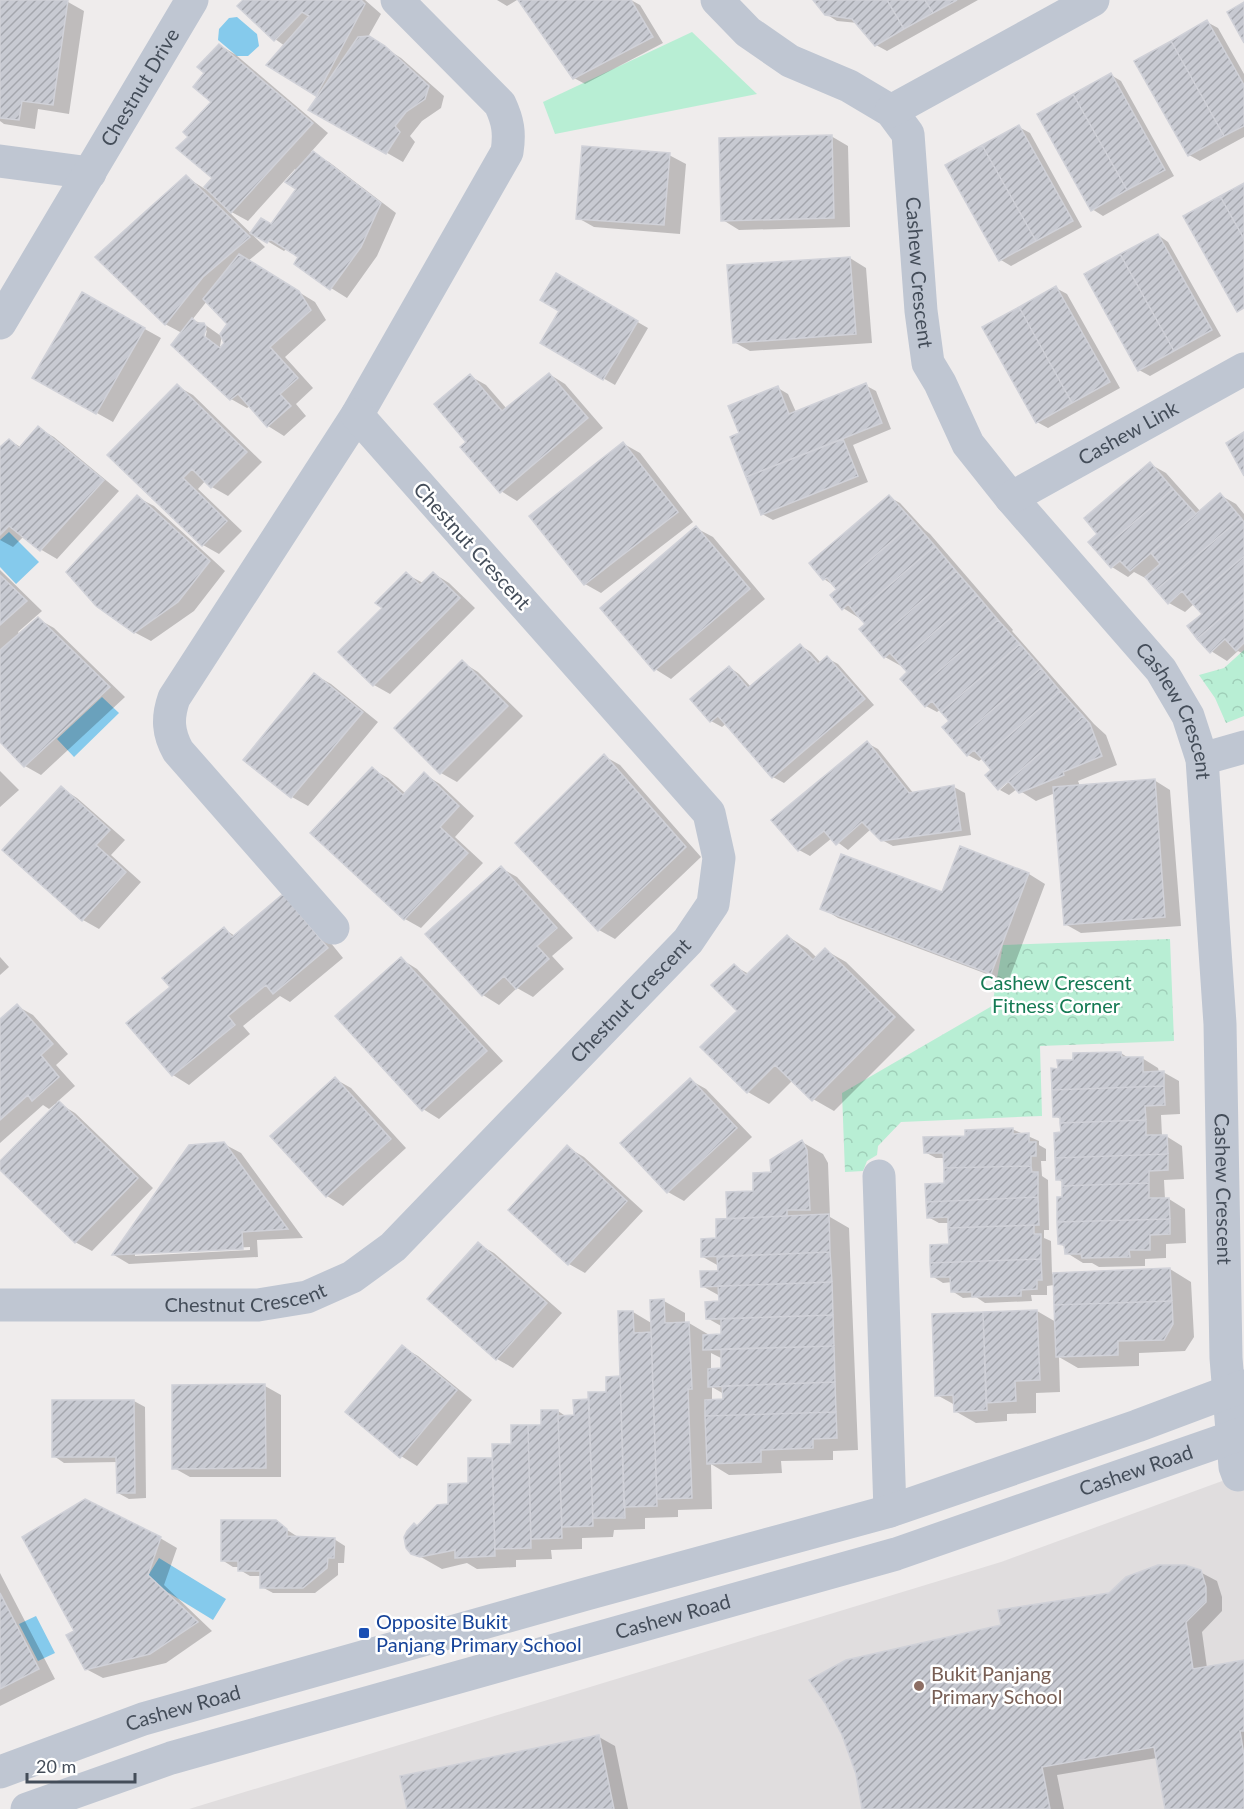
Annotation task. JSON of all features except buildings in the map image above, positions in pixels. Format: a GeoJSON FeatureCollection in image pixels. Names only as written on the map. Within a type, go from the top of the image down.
{"type":"FeatureCollection","features":[{"type":"Feature","properties":{"kind":"street","name":"Chestnut Drive"},"geometry":{"type":"LineString","coordinates":[[0,323],[192,0]]}},
{"type":"Feature","properties":{"kind":"street"},"geometry":{"type":"LineString","coordinates":[[333,928],[178,751],[168,726],[174,698],[357,415],[507,152],[510,136],[507,120],[500,104],[398,0]]}},
{"type":"Feature","properties":{"kind":"street","name":"Cashew Crescent"},"geometry":{"type":"LineString","coordinates":[[717,0],[748,32],[790,60],[849,86],[891,111],[908,134],[921,311],[928,363],[940,383],[968,444],[1011,498],[1161,670],[1188,716],[1203,759],[1220,1024],[1226,1358],[1236,1389],[1238,1436],[1234,1467],[1238,1475]]}},
{"type":"Feature","properties":{"kind":"street"},"geometry":{"type":"LineString","coordinates":[[891,111],[1093,0]]}},
{"type":"Feature","properties":{"kind":"street"},"geometry":{"type":"LineString","coordinates":[[0,161],[90,173]]}},
{"type":"Feature","properties":{"kind":"street","name":"Cashew Link"},"geometry":{"type":"LineString","coordinates":[[1011,498],[1244,369]]}},
{"type":"Feature","properties":{"kind":"street","name":"Chestnut Crescent"},"geometry":{"type":"LineString","coordinates":[[0,1305],[258,1305],[307,1296],[352,1277],[393,1247],[688,941],[713,904],[719,858],[709,813],[357,415]]}},
{"type":"Feature","properties":{"kind":"street"},"geometry":{"type":"LineString","coordinates":[[1203,759],[1244,747]]}},
{"type":"Feature","properties":{"kind":"street"},"geometry":{"type":"LineString","coordinates":[[879,1176],[890,1511]]}},
{"type":"Feature","properties":{"kind":"street","name":"Cashew Road"},"geometry":{"type":"LineString","coordinates":[[0,1772],[143,1719],[890,1511],[1236,1389]]}},
{"type":"Feature","properties":{"kind":"street","name":"Cashew Road"},"geometry":{"type":"LineString","coordinates":[[27,1809],[171,1758],[896,1554],[1238,1436]]}},
{"type":"Feature","properties":{"kind":"shaded area","name":"Bukit Panjang Primary School"},"geometry":{"type":"Polygon","coordinates":[[[1244,1473],[1244,1809],[189,1809],[1001,1562],[1244,1473]]]}},
{"type":"Feature","properties":{"kind":"green space"},"geometry":{"type":"Polygon","coordinates":[[[692,32],[757,94],[555,134],[543,102],[692,32]]]}},
{"type":"Feature","properties":{"kind":"green space"},"geometry":{"type":"Polygon","coordinates":[[[1244,650],[1244,716],[1226,723],[1215,698],[1199,675],[1224,668],[1244,650]]]}},
{"type":"Feature","properties":{"kind":"green space","name":"Cashew Crescent Fitness Corner"},"geometry":{"type":"Polygon","coordinates":[[[1170,939],[1174,1041],[1040,1046],[1042,1116],[901,1122],[878,1146],[877,1155],[867,1161],[863,1171],[845,1172],[842,1093],[992,1006],[1003,945],[1170,939]]]}},
{"type":"Feature","properties":{"kind":"water"},"geometry":{"type":"Polygon","coordinates":[[[237,17],[257,34],[259,46],[248,56],[237,56],[218,40],[219,29],[229,18],[237,17]]]}},
{"type":"Feature","properties":{"kind":"water"},"geometry":{"type":"Polygon","coordinates":[[[9,532],[39,562],[16,584],[0,567],[0,540],[9,532]]]}},
{"type":"Feature","properties":{"kind":"water"},"geometry":{"type":"Polygon","coordinates":[[[102,697],[119,713],[74,757],[57,739],[102,697]]]}},
{"type":"Feature","properties":{"kind":"water"},"geometry":{"type":"Polygon","coordinates":[[[159,1558],[226,1599],[213,1620],[146,1579],[159,1558]]]}},
{"type":"Feature","properties":{"kind":"water"},"geometry":{"type":"Polygon","coordinates":[[[36,1616],[55,1653],[38,1661],[19,1624],[36,1616]]]}},
{"type":"Feature","properties":{"kind":"place","name":"Opposite Bukit Panjang Primary School"},"geometry":{"type":"Point","coordinates":[364,1633]}},
{"type":"Feature","properties":{"kind":"place","name":"Bukit Panjang Primary School"},"geometry":{"type":"Point","coordinates":[919,1686]}}]}
